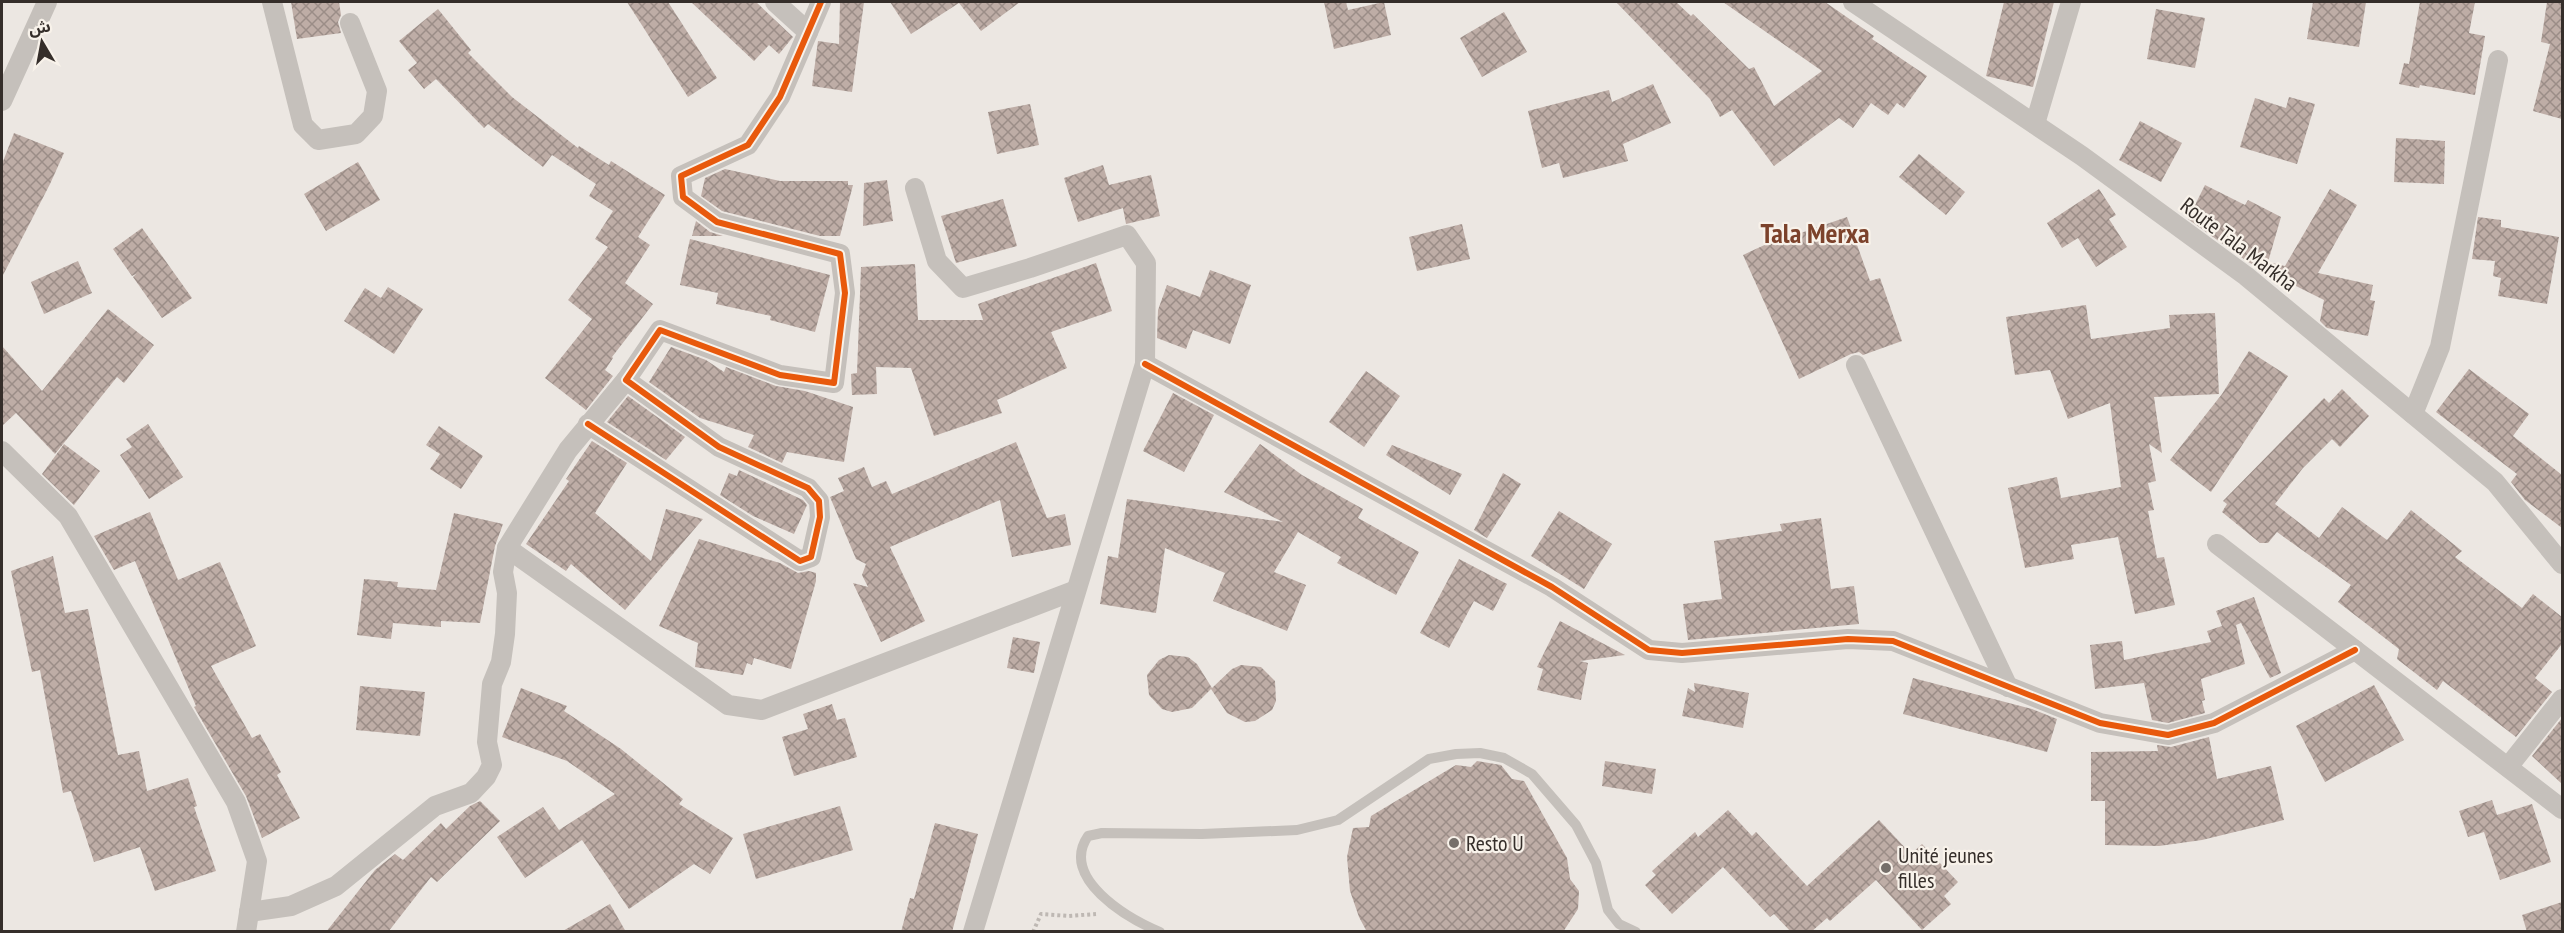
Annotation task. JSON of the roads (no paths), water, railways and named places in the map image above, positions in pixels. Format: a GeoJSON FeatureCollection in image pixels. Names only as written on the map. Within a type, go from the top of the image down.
{"type":"FeatureCollection","features":[{"type":"Feature","properties":{"kind":"street"},"geometry":{"type":"LineString","coordinates":[[2,101],[46,2]]}},
{"type":"Feature","properties":{"kind":"street"},"geometry":{"type":"LineString","coordinates":[[272,2],[303,125],[318,140],[356,134],[373,116],[376,91],[350,23]]}},
{"type":"Feature","properties":{"kind":"street"},"geometry":{"type":"LineString","coordinates":[[775,2],[808,32]]}},
{"type":"Feature","properties":{"kind":"street"},"geometry":{"type":"LineString","coordinates":[[2,451],[68,516],[236,802],[257,861],[248,922],[336,886],[435,806],[471,793],[486,777],[492,765],[488,742],[492,684],[501,662],[505,634],[507,593],[503,572],[507,548],[568,450],[626,380],[660,330],[780,375],[834,383],[845,293],[840,254],[717,222],[683,197],[681,176],[748,145],[780,97],[821,2]]}},
{"type":"Feature","properties":{"kind":"street","name":"Route Tala Markha"},"geometry":{"type":"LineString","coordinates":[[1853,2],[2082,156],[2246,276],[2495,482],[2562,564]]}},
{"type":"Feature","properties":{"kind":"street"},"geometry":{"type":"LineString","coordinates":[[2035,124],[2071,2]]}},
{"type":"Feature","properties":{"kind":"street"},"geometry":{"type":"LineString","coordinates":[[2413,414],[2440,347],[2498,60]]}},
{"type":"Feature","properties":{"kind":"street"},"geometry":{"type":"LineString","coordinates":[[915,188],[937,261],[963,288],[1127,235],[1146,263],[1144,364],[974,932]]}},
{"type":"Feature","properties":{"kind":"street"},"geometry":{"type":"LineString","coordinates":[[1144,364],[1552,587],[1649,650],[1682,653],[1848,639],[1893,641],[2100,723],[2168,735],[2214,723],[2355,650]]}},
{"type":"Feature","properties":{"kind":"street"},"geometry":{"type":"LineString","coordinates":[[1856,365],[2008,687]]}},
{"type":"Feature","properties":{"kind":"street"},"geometry":{"type":"LineString","coordinates":[[588,424],[801,561],[811,557],[820,509],[819,501],[808,488],[719,447],[626,380]]}},
{"type":"Feature","properties":{"kind":"street"},"geometry":{"type":"LineString","coordinates":[[2217,544],[2562,809]]}},
{"type":"Feature","properties":{"kind":"street"},"geometry":{"type":"LineString","coordinates":[[507,548],[728,705],[762,710],[1076,590]]}},
{"type":"Feature","properties":{"kind":"street"},"geometry":{"type":"LineString","coordinates":[[2508,767],[2562,699]]}},
{"type":"Feature","properties":{"kind":"lane"},"geometry":{"type":"LineString","coordinates":[[1160,932],[1114,908],[1099,893],[1080,860],[1080,847],[1088,836],[1102,832],[1202,834],[1296,830],[1338,820],[1429,759],[1456,754],[1480,753],[1504,758],[1532,774],[1576,825],[1596,863],[1608,910],[1619,924],[1636,932]]}},
{"type":"Feature","properties":{"kind":"place","name":"Resto U"},"geometry":{"type":"Point","coordinates":[1454,843]}},
{"type":"Feature","properties":{"kind":"place","name":"Unité jeunes filles"},"geometry":{"type":"Point","coordinates":[1886,868]}},
{"type":"Feature","properties":{"kind":"district","name":"Tala Merxa"},"geometry":{"type":"Point","coordinates":[1815,232]}}]}
